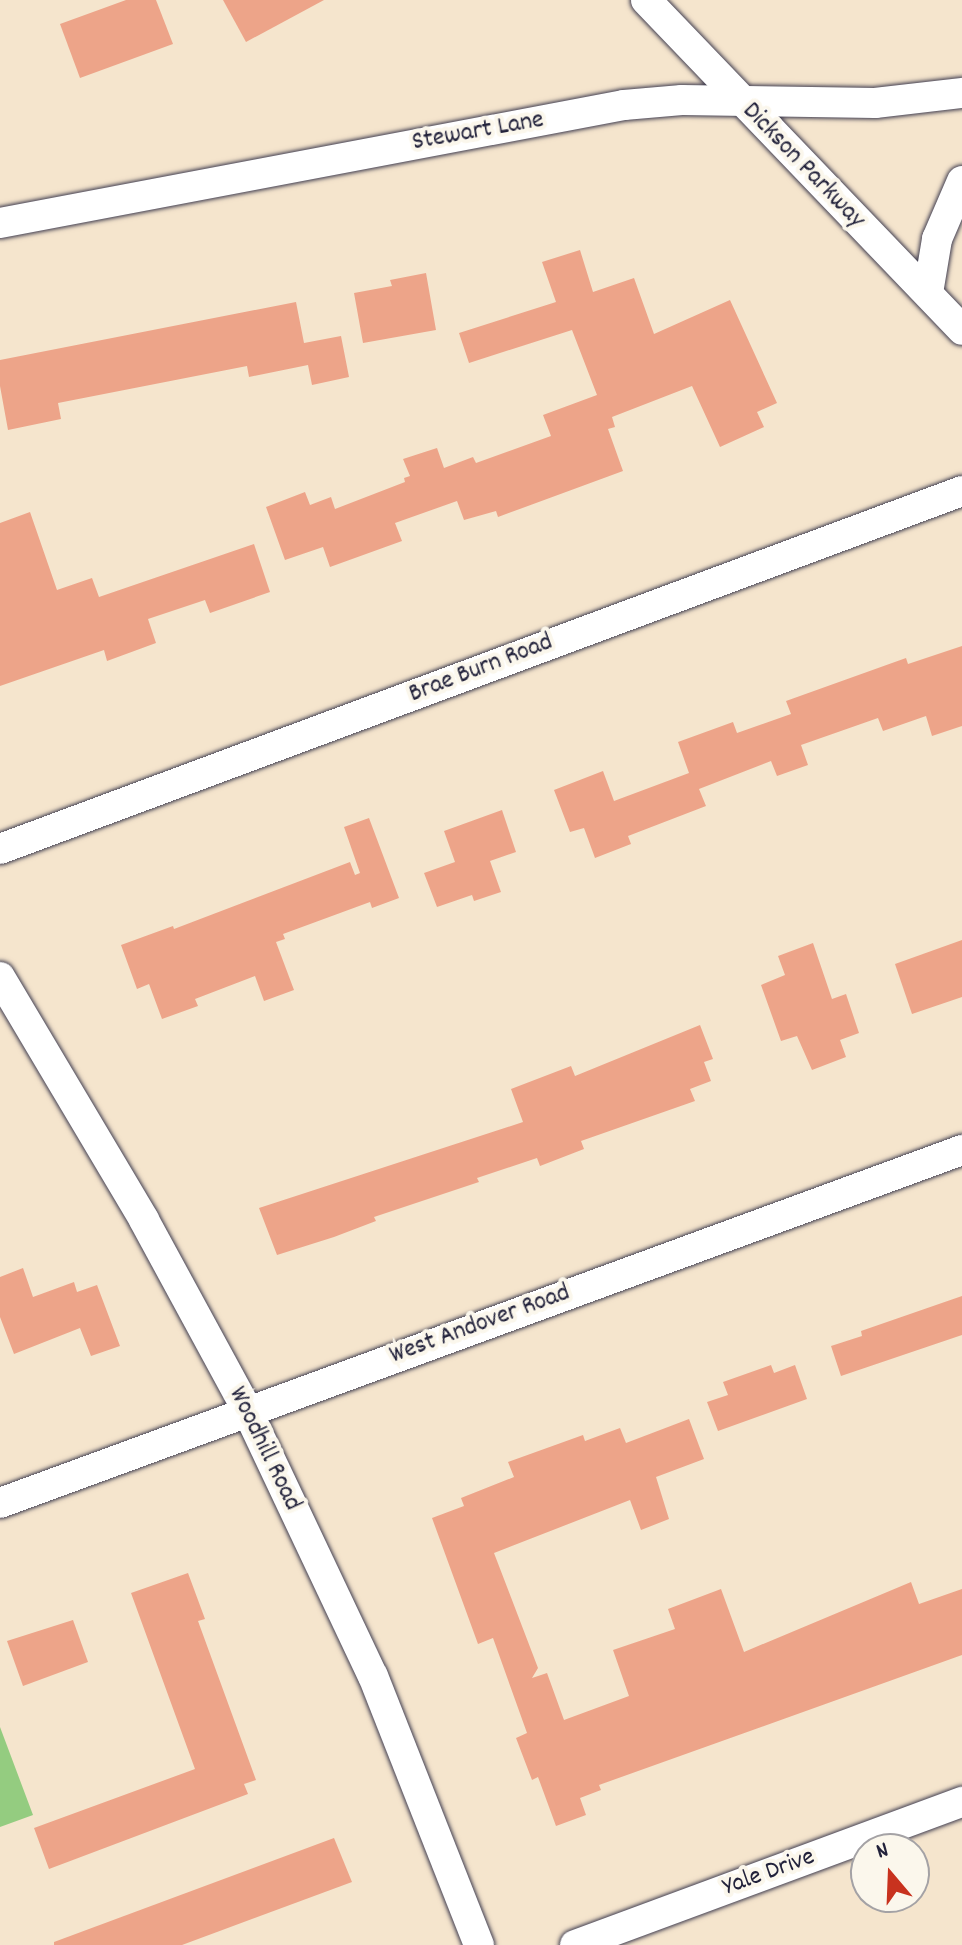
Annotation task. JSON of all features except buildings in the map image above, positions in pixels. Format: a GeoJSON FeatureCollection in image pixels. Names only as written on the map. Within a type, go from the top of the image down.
{"type":"FeatureCollection","features":[{"type":"Feature","properties":{"kind":"street","name":"Dickson Parkway"},"geometry":{"type":"LineString","coordinates":[[646,0],[737,99],[962,330]]}},
{"type":"Feature","properties":{"kind":"street","name":"Stewart Lane"},"geometry":{"type":"LineString","coordinates":[[0,223],[624,105],[737,99],[875,103],[962,93]]}},
{"type":"Feature","properties":{"kind":"street"},"geometry":{"type":"LineString","coordinates":[[928,293],[937,239],[962,181]]}},
{"type":"Feature","properties":{"kind":"street","name":"Brae Burn Road"},"geometry":{"type":"LineString","coordinates":[[0,849],[962,491]]}},
{"type":"Feature","properties":{"kind":"street","name":"Woodhill Road"},"geometry":{"type":"LineString","coordinates":[[0,977],[144,1220],[247,1410],[373,1676],[479,1945]]}},
{"type":"Feature","properties":{"kind":"street","name":"West Andover Road"},"geometry":{"type":"LineString","coordinates":[[0,1503],[962,1150]]}},
{"type":"Feature","properties":{"kind":"street","name":"Yale Drive"},"geometry":{"type":"LineString","coordinates":[[575,1945],[962,1802]]}},
{"type":"Feature","properties":{"kind":"green space"},"geometry":{"type":"Polygon","coordinates":[[[0,1727],[33,1815],[0,1827],[0,1727]]]}}]}
